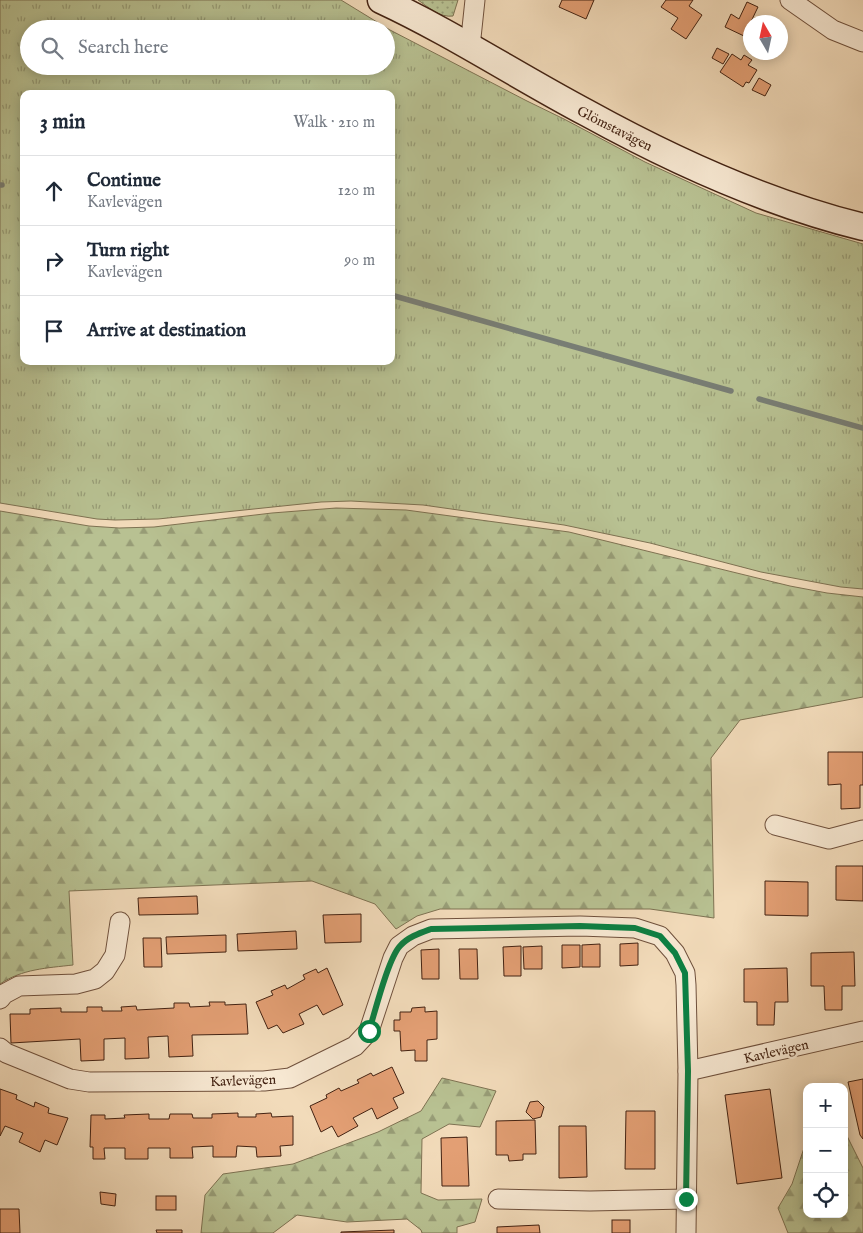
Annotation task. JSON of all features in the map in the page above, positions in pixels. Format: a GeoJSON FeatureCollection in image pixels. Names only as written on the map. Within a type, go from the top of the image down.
{"type":"FeatureCollection","features":[{"type":"Feature","properties":{"kind":"main road","name":"Glömstavägen"},"geometry":{"type":"LineString","coordinates":[[381,0],[416,17],[586,113],[701,170],[768,198],[863,227]]}},
{"type":"Feature","properties":{"kind":"street"},"geometry":{"type":"LineString","coordinates":[[470,47],[475,0]]}},
{"type":"Feature","properties":{"kind":"street"},"geometry":{"type":"LineString","coordinates":[[790,0],[833,30],[863,42]]}},
{"type":"Feature","properties":{"kind":"street"},"geometry":{"type":"LineString","coordinates":[[775,825],[829,839],[863,830]]}},
{"type":"Feature","properties":{"kind":"street"},"geometry":{"type":"LineString","coordinates":[[0,999],[4,994],[19,986],[76,984],[94,979],[105,971],[115,955],[120,922]]}},
{"type":"Feature","properties":{"kind":"street","name":"Kavlevägen"},"geometry":{"type":"LineString","coordinates":[[0,1048],[6,1053],[70,1079],[89,1082],[290,1078],[355,1046],[369,1031],[393,958],[400,946],[413,936],[431,929],[580,926],[635,928],[660,936],[675,953],[685,973],[688,1071],[686,1233]]}},
{"type":"Feature","properties":{"kind":"street","name":"Kavlevägen"},"geometry":{"type":"LineString","coordinates":[[688,1071],[863,1031]]}},
{"type":"Feature","properties":{"kind":"street"},"geometry":{"type":"LineString","coordinates":[[498,1199],[590,1201],[686,1199]]}},
{"type":"Feature","properties":{"kind":"green space"},"geometry":{"type":"Polygon","coordinates":[[[0,0],[341,0],[374,20],[20,20],[20,75],[395,75],[395,33],[645,162],[756,213],[863,244],[863,589],[841,587],[761,572],[650,543],[564,525],[423,505],[351,501],[321,502],[158,519],[97,519],[0,503],[0,0]]]}},
{"type":"Feature","properties":{"kind":"green space"},"geometry":{"type":"Polygon","coordinates":[[[418,0],[458,0],[453,16],[448,16],[434,11],[418,0]]]}},
{"type":"Feature","properties":{"kind":"green space"},"geometry":{"type":"Polygon","coordinates":[[[336,508],[406,510],[569,532],[790,586],[863,597],[863,697],[740,720],[711,758],[714,918],[650,909],[440,909],[417,916],[396,929],[375,904],[312,881],[69,891],[73,965],[26,972],[0,984],[0,511],[89,526],[119,528],[154,527],[272,513],[336,508]]]}},
{"type":"Feature","properties":{"kind":"green space"},"geometry":{"type":"Polygon","coordinates":[[[442,1078],[496,1091],[480,1127],[449,1124],[422,1139],[421,1193],[438,1200],[482,1199],[475,1222],[457,1227],[457,1233],[422,1233],[421,1230],[407,1219],[347,1222],[297,1215],[273,1233],[201,1233],[205,1195],[223,1174],[293,1164],[378,1132],[421,1111],[442,1078]]]}},
{"type":"Feature","properties":{"kind":"green space"},"geometry":{"type":"Polygon","coordinates":[[[848,1138],[863,1168],[863,1233],[788,1233],[778,1208],[792,1184],[803,1151],[803,1218],[848,1218],[848,1138]]]}},
{"type":"Feature","properties":{"kind":"building"},"geometry":{"type":"Polygon","coordinates":[[[562,0],[594,0],[586,19],[559,7],[562,0]]]}},
{"type":"Feature","properties":{"kind":"building"},"geometry":{"type":"Polygon","coordinates":[[[666,0],[693,0],[689,6],[702,15],[686,39],[671,29],[678,18],[661,7],[666,0]]]}},
{"type":"Feature","properties":{"kind":"building"},"geometry":{"type":"Polygon","coordinates":[[[747,2],[758,7],[754,15],[743,15],[743,36],[725,27],[731,14],[739,19],[747,2]]]}},
{"type":"Feature","properties":{"kind":"building"},"geometry":{"type":"Polygon","coordinates":[[[717,48],[729,54],[723,64],[712,58],[717,48]]]}},
{"type":"Feature","properties":{"kind":"building"},"geometry":{"type":"Polygon","coordinates":[[[732,54],[741,60],[743,57],[743,60],[752,60],[748,65],[757,70],[749,83],[746,82],[743,87],[720,72],[732,54]]]}},
{"type":"Feature","properties":{"kind":"building"},"geometry":{"type":"Polygon","coordinates":[[[759,78],[771,85],[765,96],[752,90],[759,78]]]}},
{"type":"Feature","properties":{"kind":"building"},"geometry":{"type":"Polygon","coordinates":[[[828,752],[863,752],[863,785],[860,785],[860,808],[841,809],[841,784],[828,785],[828,752]]]}},
{"type":"Feature","properties":{"kind":"building"},"geometry":{"type":"Polygon","coordinates":[[[836,866],[863,866],[863,901],[836,900],[836,866]]]}},
{"type":"Feature","properties":{"kind":"building"},"geometry":{"type":"Polygon","coordinates":[[[765,881],[808,882],[808,916],[765,915],[765,881]]]}},
{"type":"Feature","properties":{"kind":"building"},"geometry":{"type":"Polygon","coordinates":[[[197,896],[198,914],[139,915],[138,898],[197,896]]]}},
{"type":"Feature","properties":{"kind":"building"},"geometry":{"type":"Polygon","coordinates":[[[361,914],[361,942],[325,943],[323,915],[361,914]]]}},
{"type":"Feature","properties":{"kind":"building"},"geometry":{"type":"Polygon","coordinates":[[[296,931],[297,949],[238,951],[237,934],[296,931]]]}},
{"type":"Feature","properties":{"kind":"building"},"geometry":{"type":"Polygon","coordinates":[[[226,935],[226,952],[167,954],[166,937],[226,935]]]}},
{"type":"Feature","properties":{"kind":"building"},"geometry":{"type":"Polygon","coordinates":[[[143,938],[161,938],[162,967],[144,967],[143,938]]]}},
{"type":"Feature","properties":{"kind":"building"},"geometry":{"type":"Polygon","coordinates":[[[638,943],[638,965],[620,966],[620,944],[638,943]]]}},
{"type":"Feature","properties":{"kind":"building"},"geometry":{"type":"Polygon","coordinates":[[[600,944],[600,967],[582,967],[582,945],[600,944]]]}},
{"type":"Feature","properties":{"kind":"building"},"geometry":{"type":"Polygon","coordinates":[[[562,945],[580,945],[580,967],[562,968],[562,945]]]}},
{"type":"Feature","properties":{"kind":"building"},"geometry":{"type":"Polygon","coordinates":[[[521,946],[521,976],[504,976],[503,947],[521,946]]]}},
{"type":"Feature","properties":{"kind":"building"},"geometry":{"type":"Polygon","coordinates":[[[542,946],[542,969],[524,969],[523,947],[542,946]]]}},
{"type":"Feature","properties":{"kind":"building"},"geometry":{"type":"Polygon","coordinates":[[[439,949],[439,979],[422,979],[421,950],[439,949]]]}},
{"type":"Feature","properties":{"kind":"building"},"geometry":{"type":"Polygon","coordinates":[[[459,949],[477,949],[478,979],[460,979],[459,949]]]}},
{"type":"Feature","properties":{"kind":"building"},"geometry":{"type":"Polygon","coordinates":[[[854,952],[855,986],[842,986],[842,1010],[825,1010],[824,986],[811,986],[811,953],[854,952]]]}},
{"type":"Feature","properties":{"kind":"building"},"geometry":{"type":"Polygon","coordinates":[[[327,968],[343,1005],[323,1015],[317,1005],[299,1014],[304,1024],[283,1033],[277,1025],[268,1029],[256,1002],[273,995],[271,991],[285,985],[287,989],[305,979],[303,975],[316,969],[318,973],[327,968]]]}},
{"type":"Feature","properties":{"kind":"building"},"geometry":{"type":"Polygon","coordinates":[[[787,968],[788,1002],[775,1002],[774,1025],[757,1025],[757,1002],[744,1002],[744,969],[787,968]]]}},
{"type":"Feature","properties":{"kind":"building"},"geometry":{"type":"Polygon","coordinates":[[[209,1002],[225,1002],[225,1005],[246,1004],[248,1034],[192,1035],[193,1056],[169,1057],[168,1036],[148,1037],[149,1058],[125,1059],[125,1038],[104,1039],[104,1060],[81,1061],[80,1039],[11,1043],[10,1014],[30,1014],[30,1009],[61,1008],[61,1012],[87,1012],[87,1007],[102,1007],[102,1011],[122,1011],[121,1007],[136,1006],[137,1010],[174,1008],[174,1003],[189,1003],[190,1007],[210,1006],[209,1002]]]}},
{"type":"Feature","properties":{"kind":"building"},"geometry":{"type":"Polygon","coordinates":[[[425,1007],[425,1012],[437,1011],[437,1039],[427,1040],[427,1061],[415,1061],[415,1050],[401,1051],[400,1031],[394,1031],[394,1020],[400,1020],[400,1012],[411,1012],[412,1008],[425,1007]]]}},
{"type":"Feature","properties":{"kind":"building"},"geometry":{"type":"Polygon","coordinates":[[[392,1067],[404,1093],[393,1098],[398,1108],[377,1119],[372,1108],[353,1118],[358,1126],[338,1137],[332,1126],[321,1132],[310,1106],[327,1098],[326,1095],[339,1088],[341,1091],[359,1083],[357,1080],[371,1073],[373,1076],[392,1067]]]}},
{"type":"Feature","properties":{"kind":"building"},"geometry":{"type":"Polygon","coordinates":[[[863,1079],[863,1139],[860,1135],[848,1082],[863,1079]]]}},
{"type":"Feature","properties":{"kind":"building"},"geometry":{"type":"Polygon","coordinates":[[[0,1089],[17,1095],[16,1099],[34,1107],[35,1102],[49,1108],[48,1113],[68,1118],[57,1145],[45,1140],[40,1152],[19,1142],[23,1133],[5,1126],[0,1136],[0,1089]]]}},
{"type":"Feature","properties":{"kind":"building"},"geometry":{"type":"Polygon","coordinates":[[[770,1089],[782,1178],[737,1184],[725,1095],[770,1089]]]}},
{"type":"Feature","properties":{"kind":"building"},"geometry":{"type":"Polygon","coordinates":[[[538,1101],[544,1107],[541,1117],[533,1119],[526,1112],[530,1102],[538,1101]]]}},
{"type":"Feature","properties":{"kind":"building"},"geometry":{"type":"Polygon","coordinates":[[[626,1111],[655,1111],[655,1169],[625,1169],[626,1111]]]}},
{"type":"Feature","properties":{"kind":"building"},"geometry":{"type":"Polygon","coordinates":[[[238,1113],[238,1117],[256,1117],[256,1114],[271,1113],[272,1117],[293,1116],[293,1145],[280,1146],[281,1156],[257,1157],[256,1147],[237,1146],[236,1157],[213,1157],[213,1146],[192,1147],[193,1158],[170,1158],[170,1148],[148,1148],[148,1159],[125,1159],[125,1148],[104,1148],[105,1159],[93,1159],[93,1147],[90,1147],[91,1115],[105,1115],[105,1119],[125,1118],[124,1115],[149,1114],[149,1119],[169,1119],[170,1114],[192,1114],[193,1118],[212,1118],[212,1114],[238,1113]]]}},
{"type":"Feature","properties":{"kind":"building"},"geometry":{"type":"Polygon","coordinates":[[[535,1120],[536,1154],[523,1154],[523,1160],[509,1161],[508,1155],[496,1155],[496,1121],[535,1120]]]}},
{"type":"Feature","properties":{"kind":"building"},"geometry":{"type":"Polygon","coordinates":[[[559,1126],[586,1126],[587,1177],[559,1178],[559,1126]]]}},
{"type":"Feature","properties":{"kind":"building"},"geometry":{"type":"Polygon","coordinates":[[[467,1137],[469,1186],[442,1186],[441,1138],[467,1137]]]}},
{"type":"Feature","properties":{"kind":"building"},"geometry":{"type":"Polygon","coordinates":[[[100,1192],[116,1194],[115,1206],[101,1204],[100,1192]]]}},
{"type":"Feature","properties":{"kind":"building"},"geometry":{"type":"Polygon","coordinates":[[[156,1196],[176,1196],[176,1210],[156,1210],[156,1196]]]}},
{"type":"Feature","properties":{"kind":"building"},"geometry":{"type":"Polygon","coordinates":[[[0,1209],[19,1209],[20,1233],[0,1233],[0,1209]]]}},
{"type":"Feature","properties":{"kind":"building"},"geometry":{"type":"Polygon","coordinates":[[[612,1220],[630,1220],[630,1233],[612,1233],[612,1220]]]}},
{"type":"Feature","properties":{"kind":"building"},"geometry":{"type":"Polygon","coordinates":[[[539,1225],[540,1233],[497,1233],[497,1227],[539,1225]]]}},
{"type":"Feature","properties":{"kind":"building"},"geometry":{"type":"Polygon","coordinates":[[[156,1230],[182,1230],[182,1233],[157,1233],[156,1230]]]}},
{"type":"Feature","properties":{"kind":"building"},"geometry":{"type":"Polygon","coordinates":[[[394,1230],[394,1233],[341,1233],[341,1232],[394,1230]]]}},
{"type":"Feature","properties":{"kind":"waterway"},"geometry":{"type":"LineString","coordinates":[[395,296],[731,391]]}},
{"type":"Feature","properties":{"kind":"waterway"},"geometry":{"type":"LineString","coordinates":[[759,399],[863,428]]}},
{"type":"Feature","properties":{"kind":"route"},"geometry":{"type":"LineString","coordinates":[[369,1031],[393,958],[400,946],[413,936],[431,929],[580,926],[635,928],[660,936],[675,953],[685,973],[688,1071],[686,1199]]}}]}
